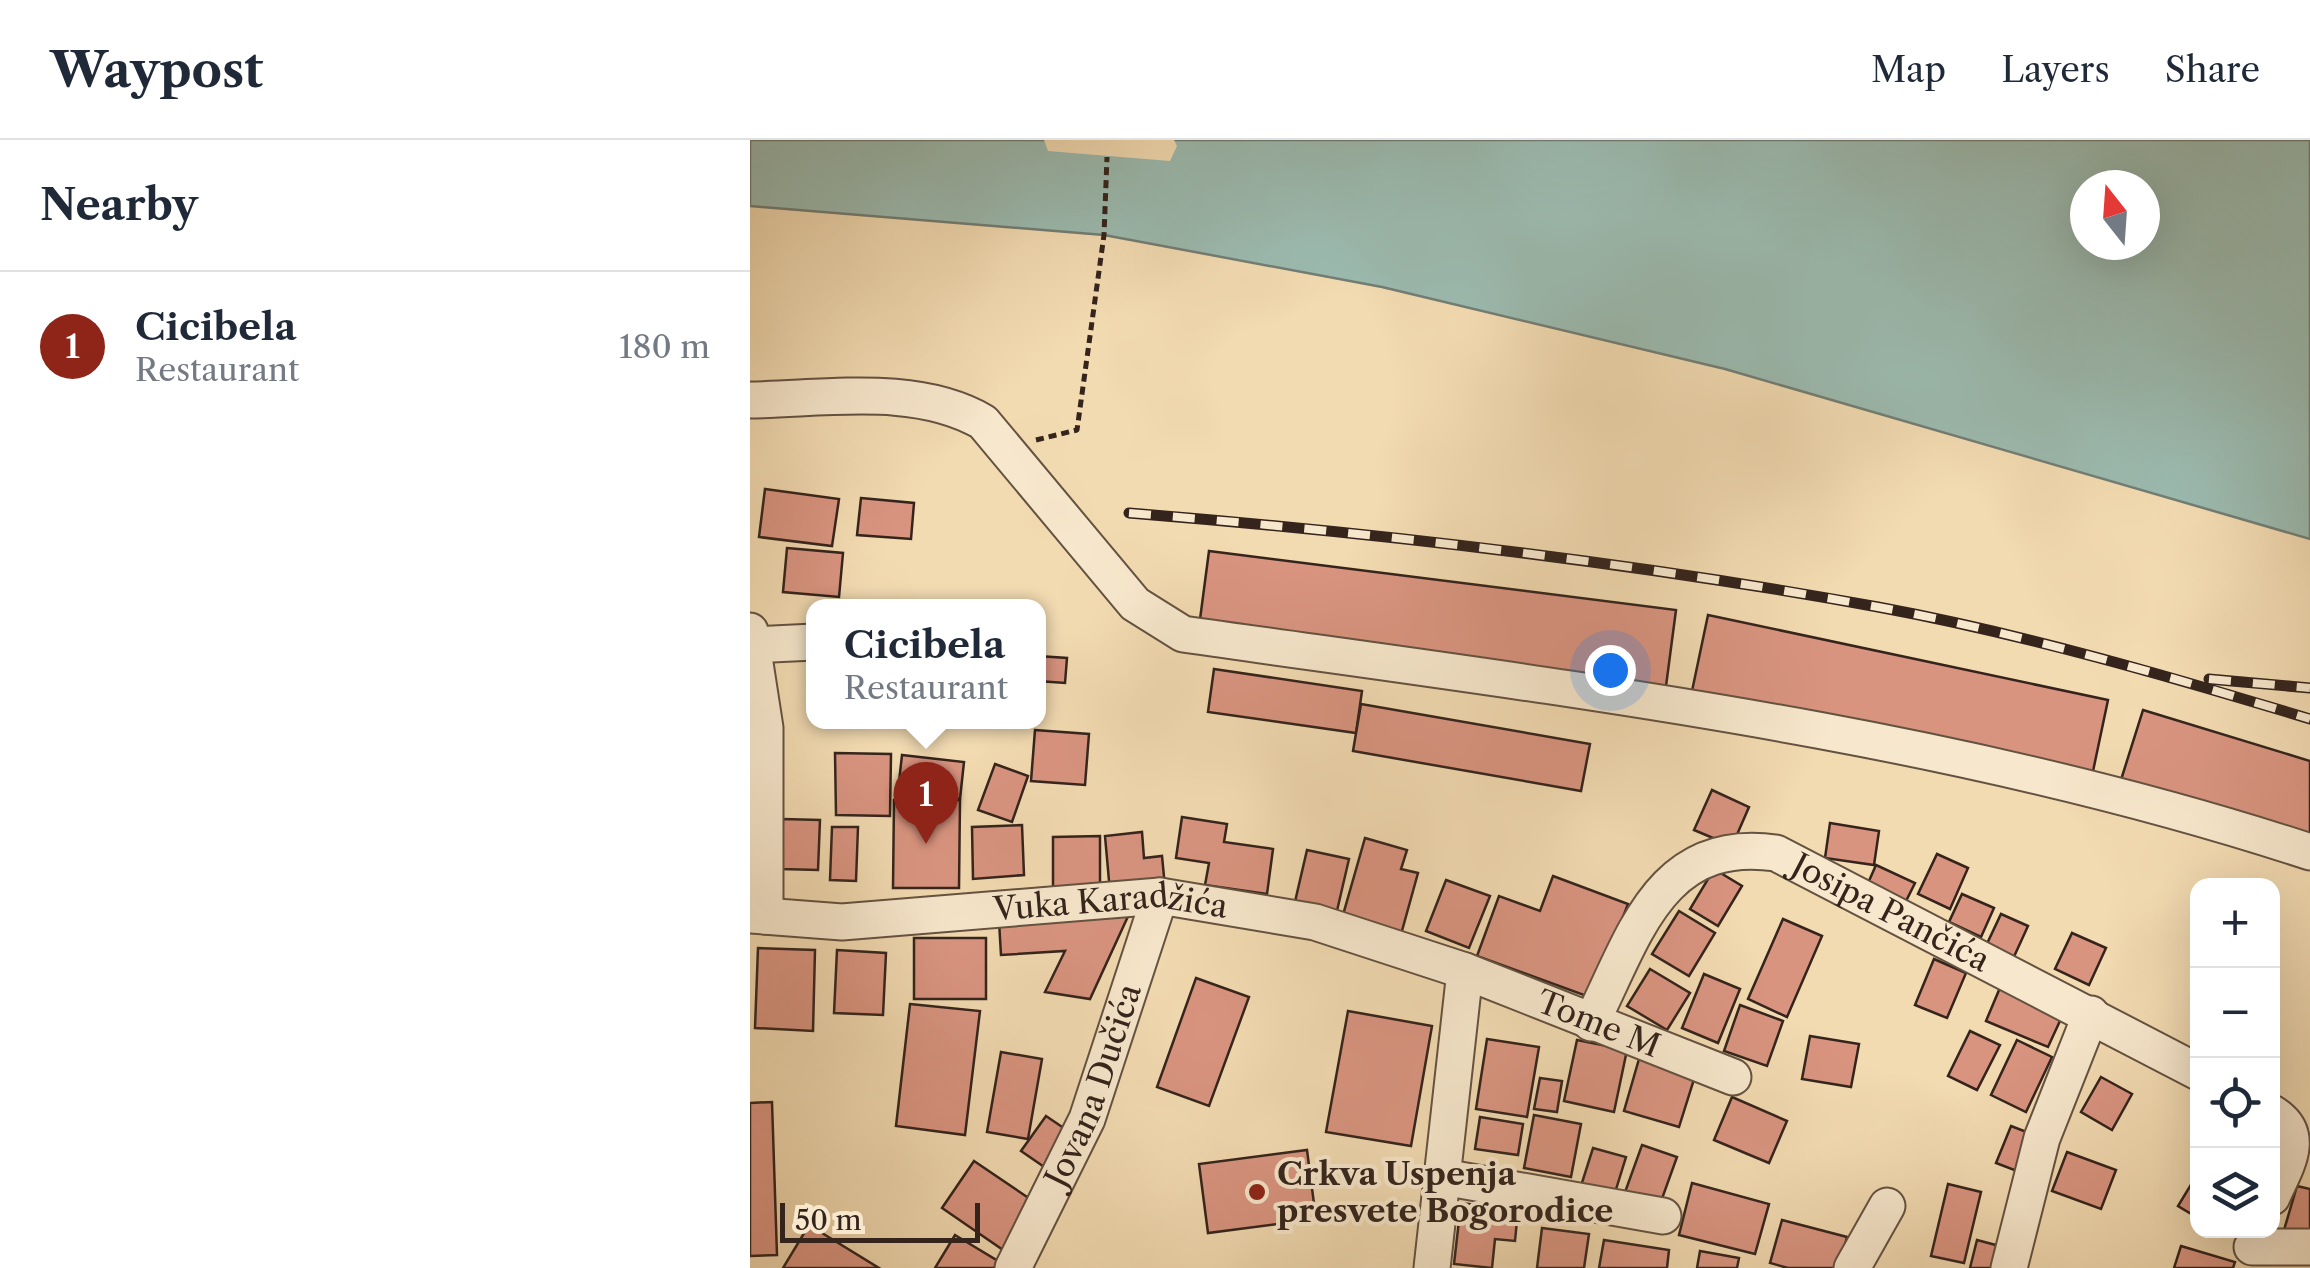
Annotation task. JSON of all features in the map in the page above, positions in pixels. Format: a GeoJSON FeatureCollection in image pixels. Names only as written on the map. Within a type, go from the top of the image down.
{"type":"FeatureCollection","features":[{"type":"Feature","properties":{"kind":"street"},"geometry":{"type":"LineString","coordinates":[[750,400],[919,398],[953,405],[984,422],[1135,604],[1184,634],[1737,714],[2037,777],[2310,852]]}},
{"type":"Feature","properties":{"kind":"street"},"geometry":{"type":"LineString","coordinates":[[758,915],[765,728],[751,638],[806,641]]}},
{"type":"Feature","properties":{"kind":"street","name":"Josipa Pančića"},"geometry":{"type":"LineString","coordinates":[[1591,1023],[1654,897],[1676,875],[1702,859],[1758,850],[1776,853],[2190,1068]]}},
{"type":"Feature","properties":{"kind":"street","name":"Vuka Karadžića"},"geometry":{"type":"LineString","coordinates":[[758,915],[842,922],[1160,896],[1315,922],[1465,971]]}},
{"type":"Feature","properties":{"kind":"street","name":"Jovana Dučića"},"geometry":{"type":"LineString","coordinates":[[1013,1268],[1087,1119],[1160,896]]}},
{"type":"Feature","properties":{"kind":"street"},"geometry":{"type":"LineString","coordinates":[[1432,1268],[1465,971]]}},
{"type":"Feature","properties":{"kind":"street","name":"Tome M"},"geometry":{"type":"LineString","coordinates":[[1465,971],[1733,1078]]}},
{"type":"Feature","properties":{"kind":"street"},"geometry":{"type":"LineString","coordinates":[[2009,1268],[2042,1138],[2091,1014]]}},
{"type":"Feature","properties":{"kind":"street"},"geometry":{"type":"LineString","coordinates":[[2280,1121],[2302,1144],[2280,1182]]}},
{"type":"Feature","properties":{"kind":"street"},"geometry":{"type":"LineString","coordinates":[[1443,1176],[1663,1216]]}},
{"type":"Feature","properties":{"kind":"street"},"geometry":{"type":"LineString","coordinates":[[1852,1268],[1887,1206]]}},
{"type":"Feature","properties":{"kind":"street"},"geometry":{"type":"LineString","coordinates":[[2251,1248],[2310,1247]]}},
{"type":"Feature","properties":{"kind":"path"},"geometry":{"type":"LineString","coordinates":[[1005,448],[1077,430],[1104,235],[1107,157]]}},
{"type":"Feature","properties":{"kind":"water"},"geometry":{"type":"Polygon","coordinates":[[[750,140],[2310,140],[2310,539],[1725,369],[1382,287],[1104,235],[750,206],[750,140]]]}},
{"type":"Feature","properties":{"kind":"pier"},"geometry":{"type":"Polygon","coordinates":[[[1044,140],[1174,140],[1177,146],[1170,161],[1048,151],[1044,140]]]}},
{"type":"Feature","properties":{"kind":"building"},"geometry":{"type":"Polygon","coordinates":[[[765,489],[839,499],[832,546],[759,537],[765,489]]]}},
{"type":"Feature","properties":{"kind":"building"},"geometry":{"type":"Polygon","coordinates":[[[861,498],[914,503],[911,539],[857,535],[861,498]]]}},
{"type":"Feature","properties":{"kind":"building"},"geometry":{"type":"Polygon","coordinates":[[[787,548],[843,553],[839,597],[783,592],[787,548]]]}},
{"type":"Feature","properties":{"kind":"building"},"geometry":{"type":"Polygon","coordinates":[[[1209,551],[1676,610],[1666,686],[1199,627],[1209,551]]]}},
{"type":"Feature","properties":{"kind":"building"},"geometry":{"type":"Polygon","coordinates":[[[1708,615],[2108,700],[2092,776],[1692,691],[1708,615]]]}},
{"type":"Feature","properties":{"kind":"building"},"geometry":{"type":"Polygon","coordinates":[[[1046,657],[1067,658],[1065,683],[1046,682],[1046,657]]]}},
{"type":"Feature","properties":{"kind":"building"},"geometry":{"type":"Polygon","coordinates":[[[1214,669],[1362,691],[1356,733],[1208,712],[1214,669]]]}},
{"type":"Feature","properties":{"kind":"building"},"geometry":{"type":"Polygon","coordinates":[[[1361,704],[1590,744],[1581,791],[1353,751],[1361,704]]]}},
{"type":"Feature","properties":{"kind":"building"},"geometry":{"type":"Polygon","coordinates":[[[2143,710],[2310,761],[2310,841],[2120,783],[2143,710]]]}},
{"type":"Feature","properties":{"kind":"building"},"geometry":{"type":"Polygon","coordinates":[[[1035,730],[1089,734],[1085,785],[1031,781],[1035,730]]]}},
{"type":"Feature","properties":{"kind":"building"},"geometry":{"type":"Polygon","coordinates":[[[835,753],[891,754],[890,816],[836,815],[835,753]]]}},
{"type":"Feature","properties":{"kind":"building"},"geometry":{"type":"Polygon","coordinates":[[[902,755],[964,762],[960,799],[898,791],[902,755]]]}},
{"type":"Feature","properties":{"kind":"building"},"geometry":{"type":"Polygon","coordinates":[[[995,764],[1028,776],[1012,822],[978,810],[995,764]]]}},
{"type":"Feature","properties":{"kind":"building"},"geometry":{"type":"Polygon","coordinates":[[[1712,790],[1749,807],[1732,846],[1694,830],[1712,790]]]}},
{"type":"Feature","properties":{"kind":"building"},"geometry":{"type":"Polygon","coordinates":[[[894,800],[960,800],[959,888],[893,888],[894,800]]]}},
{"type":"Feature","properties":{"kind":"building"},"geometry":{"type":"Polygon","coordinates":[[[1182,817],[1227,824],[1224,842],[1273,849],[1267,894],[1205,885],[1209,863],[1176,858],[1182,817]]]}},
{"type":"Feature","properties":{"kind":"building"},"geometry":{"type":"Polygon","coordinates":[[[783,819],[820,820],[818,870],[781,869],[783,819]]]}},
{"type":"Feature","properties":{"kind":"building"},"geometry":{"type":"Polygon","coordinates":[[[1830,823],[1879,831],[1874,865],[1825,858],[1830,823]]]}},
{"type":"Feature","properties":{"kind":"building"},"geometry":{"type":"Polygon","coordinates":[[[1022,825],[1024,875],[973,879],[972,827],[1022,825]]]}},
{"type":"Feature","properties":{"kind":"building"},"geometry":{"type":"Polygon","coordinates":[[[832,827],[858,827],[856,881],[830,880],[832,827]]]}},
{"type":"Feature","properties":{"kind":"building"},"geometry":{"type":"Polygon","coordinates":[[[1142,832],[1144,858],[1162,856],[1165,887],[1110,892],[1105,836],[1142,832]]]}},
{"type":"Feature","properties":{"kind":"building"},"geometry":{"type":"Polygon","coordinates":[[[1100,836],[1100,891],[1053,892],[1053,837],[1100,836]]]}},
{"type":"Feature","properties":{"kind":"building"},"geometry":{"type":"Polygon","coordinates":[[[1365,838],[1407,850],[1401,869],[1418,873],[1400,938],[1341,922],[1365,838]]]}},
{"type":"Feature","properties":{"kind":"building"},"geometry":{"type":"Polygon","coordinates":[[[1307,850],[1349,859],[1336,915],[1294,906],[1307,850]]]}},
{"type":"Feature","properties":{"kind":"building"},"geometry":{"type":"Polygon","coordinates":[[[1937,854],[1968,868],[1950,909],[1918,894],[1937,854]]]}},
{"type":"Feature","properties":{"kind":"building"},"geometry":{"type":"Polygon","coordinates":[[[1876,865],[1915,883],[1903,907],[1865,890],[1876,865]]]}},
{"type":"Feature","properties":{"kind":"building"},"geometry":{"type":"Polygon","coordinates":[[[1714,869],[1742,886],[1718,926],[1690,909],[1714,869]]]}},
{"type":"Feature","properties":{"kind":"building"},"geometry":{"type":"Polygon","coordinates":[[[1553,876],[1628,904],[1592,998],[1477,956],[1499,896],[1540,911],[1553,876]]]}},
{"type":"Feature","properties":{"kind":"building"},"geometry":{"type":"Polygon","coordinates":[[[1446,880],[1490,896],[1469,948],[1426,931],[1446,880]]]}},
{"type":"Feature","properties":{"kind":"building"},"geometry":{"type":"Polygon","coordinates":[[[1962,894],[1994,908],[1981,937],[1949,922],[1962,894]]]}},
{"type":"Feature","properties":{"kind":"building"},"geometry":{"type":"Polygon","coordinates":[[[1679,911],[1715,933],[1689,976],[1652,954],[1679,911]]]}},
{"type":"Feature","properties":{"kind":"building"},"geometry":{"type":"Polygon","coordinates":[[[1130,912],[1090,999],[1045,992],[1065,951],[1001,955],[999,921],[1130,912]]]}},
{"type":"Feature","properties":{"kind":"building"},"geometry":{"type":"Polygon","coordinates":[[[2001,914],[2028,926],[2012,961],[1985,948],[2001,914]]]}},
{"type":"Feature","properties":{"kind":"building"},"geometry":{"type":"Polygon","coordinates":[[[1783,919],[1822,936],[1787,1017],[1748,999],[1783,919]]]}},
{"type":"Feature","properties":{"kind":"building"},"geometry":{"type":"Polygon","coordinates":[[[2072,933],[2106,948],[2089,985],[2055,969],[2072,933]]]}},
{"type":"Feature","properties":{"kind":"building"},"geometry":{"type":"Polygon","coordinates":[[[914,938],[986,938],[986,999],[914,999],[914,938]]]}},
{"type":"Feature","properties":{"kind":"building"},"geometry":{"type":"Polygon","coordinates":[[[758,948],[815,950],[813,1031],[755,1028],[758,948]]]}},
{"type":"Feature","properties":{"kind":"building"},"geometry":{"type":"Polygon","coordinates":[[[837,950],[886,953],[883,1015],[834,1013],[837,950]]]}},
{"type":"Feature","properties":{"kind":"building"},"geometry":{"type":"Polygon","coordinates":[[[1934,959],[1966,973],[1947,1018],[1915,1005],[1934,959]]]}},
{"type":"Feature","properties":{"kind":"building"},"geometry":{"type":"Polygon","coordinates":[[[1650,969],[1690,993],[1667,1030],[1627,1006],[1650,969]]]}},
{"type":"Feature","properties":{"kind":"building"},"geometry":{"type":"Polygon","coordinates":[[[1704,974],[1740,989],[1718,1043],[1682,1028],[1704,974]]]}},
{"type":"Feature","properties":{"kind":"building"},"geometry":{"type":"Polygon","coordinates":[[[1196,978],[1249,997],[1209,1106],[1157,1087],[1196,978]]]}},
{"type":"Feature","properties":{"kind":"building"},"geometry":{"type":"Polygon","coordinates":[[[2002,983],[2065,1010],[2048,1047],[1986,1021],[2002,983]]]}},
{"type":"Feature","properties":{"kind":"building"},"geometry":{"type":"Polygon","coordinates":[[[910,1004],[980,1011],[965,1135],[896,1126],[910,1004]]]}},
{"type":"Feature","properties":{"kind":"building"},"geometry":{"type":"Polygon","coordinates":[[[1740,1005],[1783,1021],[1767,1066],[1724,1051],[1740,1005]]]}},
{"type":"Feature","properties":{"kind":"building"},"geometry":{"type":"Polygon","coordinates":[[[1348,1011],[1432,1026],[1411,1146],[1326,1132],[1348,1011]]]}},
{"type":"Feature","properties":{"kind":"building"},"geometry":{"type":"Polygon","coordinates":[[[1970,1031],[2000,1045],[1977,1090],[1948,1076],[1970,1031]]]}},
{"type":"Feature","properties":{"kind":"building"},"geometry":{"type":"Polygon","coordinates":[[[1810,1036],[1859,1044],[1851,1087],[1802,1079],[1810,1036]]]}},
{"type":"Feature","properties":{"kind":"building"},"geometry":{"type":"Polygon","coordinates":[[[1487,1039],[1539,1047],[1527,1117],[1476,1109],[1487,1039]]]}},
{"type":"Feature","properties":{"kind":"building"},"geometry":{"type":"Polygon","coordinates":[[[1577,1040],[1627,1050],[1614,1112],[1564,1101],[1577,1040]]]}},
{"type":"Feature","properties":{"kind":"building"},"geometry":{"type":"Polygon","coordinates":[[[2017,1040],[2052,1057],[2026,1112],[1991,1095],[2017,1040]]]}},
{"type":"Feature","properties":{"kind":"building"},"geometry":{"type":"Polygon","coordinates":[[[1001,1052],[1042,1059],[1028,1139],[987,1132],[1001,1052]]]}},
{"type":"Feature","properties":{"kind":"building"},"geometry":{"type":"Polygon","coordinates":[[[1639,1059],[1695,1076],[1679,1127],[1624,1111],[1639,1059]]]}},
{"type":"Feature","properties":{"kind":"building"},"geometry":{"type":"Polygon","coordinates":[[[2101,1077],[2132,1094],[2112,1130],[2081,1112],[2101,1077]]]}},
{"type":"Feature","properties":{"kind":"building"},"geometry":{"type":"Polygon","coordinates":[[[1540,1078],[1562,1081],[1557,1112],[1534,1109],[1540,1078]]]}},
{"type":"Feature","properties":{"kind":"building"},"geometry":{"type":"Polygon","coordinates":[[[1732,1097],[1787,1121],[1769,1163],[1714,1140],[1732,1097]]]}},
{"type":"Feature","properties":{"kind":"building"},"geometry":{"type":"Polygon","coordinates":[[[772,1102],[777,1255],[750,1256],[750,1103],[772,1102]]]}},
{"type":"Feature","properties":{"kind":"building"},"geometry":{"type":"Polygon","coordinates":[[[1534,1115],[1581,1124],[1571,1177],[1524,1168],[1534,1115]]]}},
{"type":"Feature","properties":{"kind":"building"},"geometry":{"type":"Polygon","coordinates":[[[1046,1116],[1077,1137],[1053,1173],[1021,1151],[1046,1116]]]}},
{"type":"Feature","properties":{"kind":"building"},"geometry":{"type":"Polygon","coordinates":[[[1480,1117],[1523,1124],[1518,1155],[1475,1149],[1480,1117]]]}},
{"type":"Feature","properties":{"kind":"building"},"geometry":{"type":"Polygon","coordinates":[[[2011,1126],[2037,1136],[2022,1173],[1996,1163],[2011,1126]]]}},
{"type":"Feature","properties":{"kind":"building"},"geometry":{"type":"Polygon","coordinates":[[[1642,1145],[1677,1157],[1659,1207],[1624,1195],[1642,1145]]]}},
{"type":"Feature","properties":{"kind":"building"},"geometry":{"type":"Polygon","coordinates":[[[1593,1148],[1626,1157],[1613,1199],[1580,1189],[1593,1148]]]}},
{"type":"Feature","properties":{"kind":"building","name":"Crkva Uspenja presvete Bogorodice"},"geometry":{"type":"Polygon","coordinates":[[[1307,1150],[1316,1219],[1208,1233],[1199,1164],[1307,1150]]]}},
{"type":"Feature","properties":{"kind":"building"},"geometry":{"type":"Polygon","coordinates":[[[2067,1152],[2116,1170],[2101,1209],[2052,1191],[2067,1152]]]}},
{"type":"Feature","properties":{"kind":"building"},"geometry":{"type":"Polygon","coordinates":[[[974,1161],[1039,1205],[1006,1252],[942,1208],[974,1161]]]}},
{"type":"Feature","properties":{"kind":"building"},"geometry":{"type":"Polygon","coordinates":[[[1692,1183],[1769,1204],[1755,1254],[1679,1235],[1692,1183]]]}},
{"type":"Feature","properties":{"kind":"building"},"geometry":{"type":"Polygon","coordinates":[[[1948,1184],[1981,1192],[1964,1263],[1931,1256],[1948,1184]]]}},
{"type":"Feature","properties":{"kind":"building"},"geometry":{"type":"Polygon","coordinates":[[[2190,1186],[2190,1213],[2178,1206],[2190,1186]]]}},
{"type":"Feature","properties":{"kind":"building"},"geometry":{"type":"Polygon","coordinates":[[[2297,1186],[2310,1189],[2310,1238],[2284,1230],[2297,1186]]]}},
{"type":"Feature","properties":{"kind":"building"},"geometry":{"type":"Polygon","coordinates":[[[1461,1203],[1518,1210],[1515,1241],[1495,1239],[1492,1268],[1454,1264],[1461,1203]]]}},
{"type":"Feature","properties":{"kind":"building"},"geometry":{"type":"Polygon","coordinates":[[[1782,1220],[1847,1237],[1839,1268],[1788,1268],[1770,1263],[1782,1220]]]}},
{"type":"Feature","properties":{"kind":"building"},"geometry":{"type":"Polygon","coordinates":[[[809,1225],[879,1268],[783,1268],[809,1225]]]}},
{"type":"Feature","properties":{"kind":"building"},"geometry":{"type":"Polygon","coordinates":[[[1542,1228],[1589,1234],[1584,1268],[1537,1268],[1542,1228]]]}},
{"type":"Feature","properties":{"kind":"building"},"geometry":{"type":"Polygon","coordinates":[[[955,1235],[998,1261],[994,1268],[935,1268],[955,1235]]]}},
{"type":"Feature","properties":{"kind":"building"},"geometry":{"type":"Polygon","coordinates":[[[1604,1240],[1669,1250],[1667,1268],[1599,1268],[1604,1240]]]}},
{"type":"Feature","properties":{"kind":"building"},"geometry":{"type":"Polygon","coordinates":[[[1977,1240],[2007,1248],[2002,1268],[1970,1268],[1977,1240]]]}},
{"type":"Feature","properties":{"kind":"building"},"geometry":{"type":"Polygon","coordinates":[[[2181,1246],[2235,1262],[2233,1268],[2174,1268],[2181,1246]]]}},
{"type":"Feature","properties":{"kind":"building"},"geometry":{"type":"Polygon","coordinates":[[[1700,1251],[1739,1258],[1737,1268],[1697,1268],[1700,1251]]]}},
{"type":"Feature","properties":{"kind":"railway"},"geometry":{"type":"LineString","coordinates":[[1129,513],[1505,551],[1692,576],[1878,607],[2041,643],[2310,719]]}},
{"type":"Feature","properties":{"kind":"railway"},"geometry":{"type":"LineString","coordinates":[[2209,679],[2310,688]]}},
{"type":"Feature","properties":{"kind":"place","name":"Cicibela"},"geometry":{"type":"Point","coordinates":[926,844]}},
{"type":"Feature","properties":{"kind":"place","name":"Crkva Uspenja presvete Bogorodice"},"geometry":{"type":"Point","coordinates":[1257,1192]}}]}
